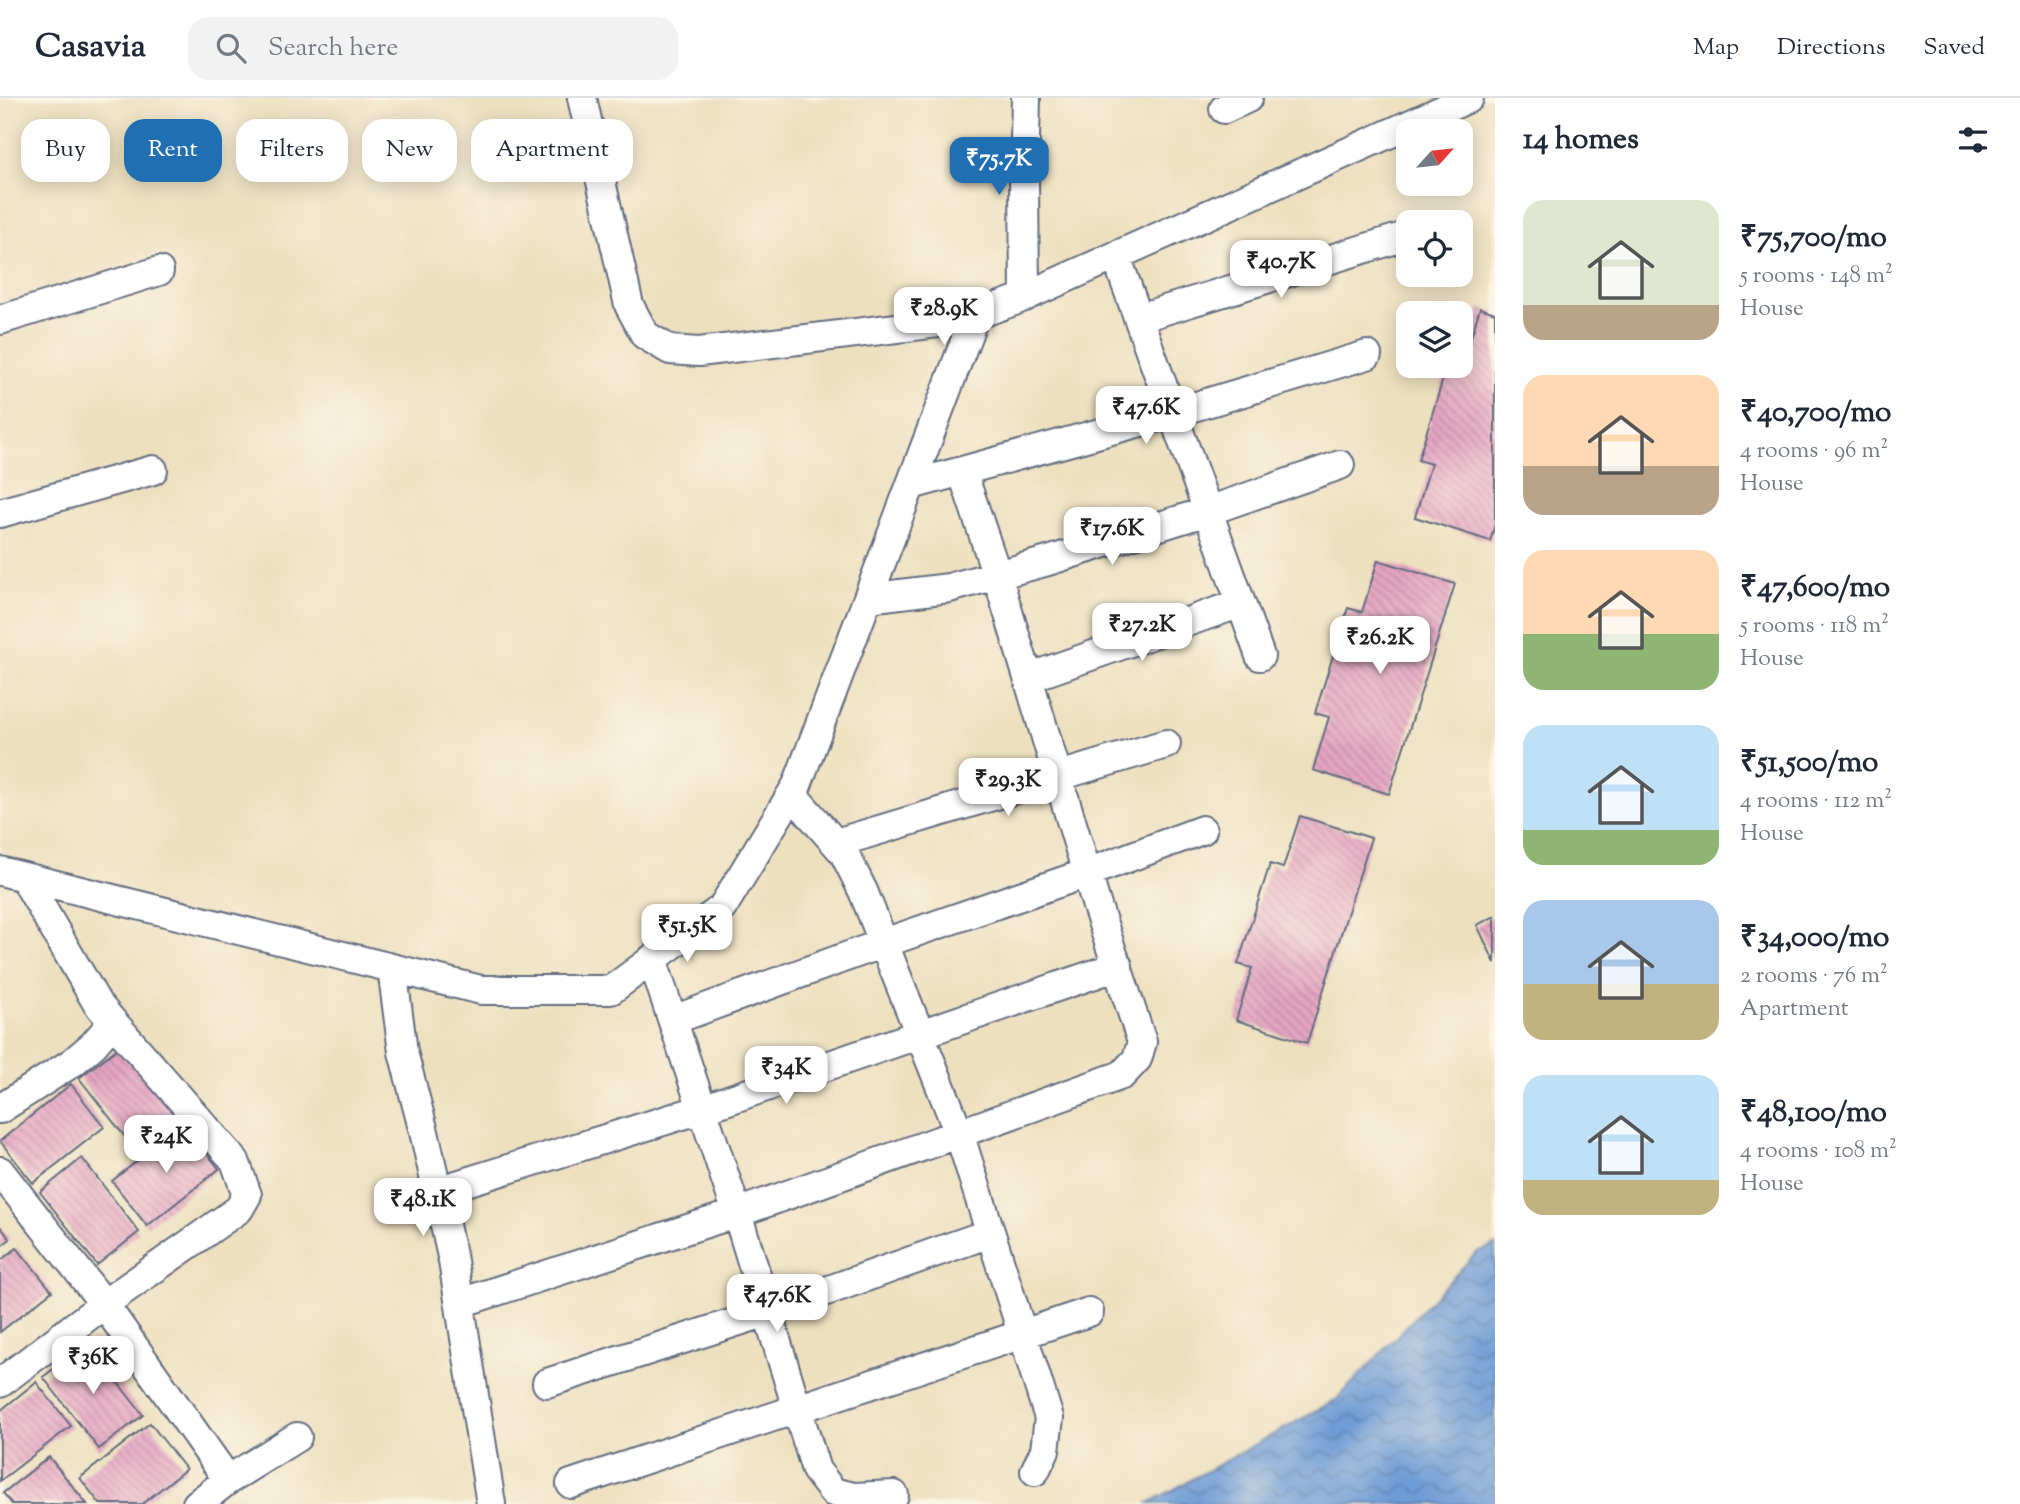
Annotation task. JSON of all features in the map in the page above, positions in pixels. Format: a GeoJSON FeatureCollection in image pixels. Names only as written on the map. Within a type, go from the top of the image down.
{"type":"FeatureCollection","features":[{"type":"Feature","properties":{"kind":"street"},"geometry":{"type":"LineString","coordinates":[[582,98],[629,305],[645,335],[670,350],[699,352],[946,322],[975,315],[1025,297],[1459,100]]}},
{"type":"Feature","properties":{"kind":"street"},"geometry":{"type":"LineString","coordinates":[[1025,297],[1026,98]]}},
{"type":"Feature","properties":{"kind":"street"},"geometry":{"type":"LineString","coordinates":[[1139,318],[1396,239]]}},
{"type":"Feature","properties":{"kind":"street"},"geometry":{"type":"LineString","coordinates":[[1116,256],[1260,656]]}},
{"type":"Feature","properties":{"kind":"street"},"geometry":{"type":"LineString","coordinates":[[0,320],[159,271]]}},
{"type":"Feature","properties":{"kind":"street"},"geometry":{"type":"LineString","coordinates":[[12,874],[481,990],[611,990],[722,908],[797,785],[975,315]]}},
{"type":"Feature","properties":{"kind":"street"},"geometry":{"type":"LineString","coordinates":[[911,485],[1173,413],[1367,355]]}},
{"type":"Feature","properties":{"kind":"street"},"geometry":{"type":"LineString","coordinates":[[868,598],[949,588],[996,576],[1208,511],[1340,466]]}},
{"type":"Feature","properties":{"kind":"street"},"geometry":{"type":"LineString","coordinates":[[0,513],[153,470]]}},
{"type":"Feature","properties":{"kind":"street"},"geometry":{"type":"LineString","coordinates":[[460,1303],[737,1213],[1122,1075],[1137,1059],[1142,1042],[962,471]]}},
{"type":"Feature","properties":{"kind":"street"},"geometry":{"type":"LineString","coordinates":[[1027,678],[1241,603]]}},
{"type":"Feature","properties":{"kind":"street"},"geometry":{"type":"LineString","coordinates":[[836,843],[1166,744]]}},
{"type":"Feature","properties":{"kind":"street"},"geometry":{"type":"LineString","coordinates":[[792,794],[844,853],[863,891],[959,1133],[1049,1418],[1045,1450],[1035,1471]]}},
{"type":"Feature","properties":{"kind":"street"},"geometry":{"type":"LineString","coordinates":[[673,1020],[1202,831]]}},
{"type":"Feature","properties":{"kind":"street"},"geometry":{"type":"LineString","coordinates":[[0,1383],[104,1304],[239,1209],[247,1195],[235,1161],[97,1003],[12,874]]}},
{"type":"Feature","properties":{"kind":"street"},"geometry":{"type":"LineString","coordinates":[[652,959],[737,1213],[816,1470],[833,1492],[854,1497],[894,1495]]}},
{"type":"Feature","properties":{"kind":"street"},"geometry":{"type":"LineString","coordinates":[[437,1191],[702,1109],[1118,966]]}},
{"type":"Feature","properties":{"kind":"street"},"geometry":{"type":"LineString","coordinates":[[393,968],[403,1052],[453,1261],[491,1504]]}},
{"type":"Feature","properties":{"kind":"street"},"geometry":{"type":"LineString","coordinates":[[0,1109],[73,1062],[93,1045],[113,1022]]}},
{"type":"Feature","properties":{"kind":"street"},"geometry":{"type":"LineString","coordinates":[[0,1171],[104,1304],[228,1480]]}},
{"type":"Feature","properties":{"kind":"street"},"geometry":{"type":"LineString","coordinates":[[547,1383],[767,1311],[990,1233]]}},
{"type":"Feature","properties":{"kind":"street"},"geometry":{"type":"LineString","coordinates":[[571,1484],[1089,1312]]}},
{"type":"Feature","properties":{"kind":"street"},"geometry":{"type":"LineString","coordinates":[[197,1504],[228,1480],[297,1437]]}},
{"type":"Feature","properties":{"kind":"water"},"geometry":{"type":"Polygon","coordinates":[[[1495,1245],[1495,1504],[1147,1504],[1336,1400],[1477,1252],[1495,1245]]]}},
{"type":"Feature","properties":{"kind":"building"},"geometry":{"type":"Polygon","coordinates":[[[1480,308],[1495,313],[1495,525],[1490,541],[1415,517],[1431,464],[1418,460],[1443,378],[1473,378],[1473,331],[1480,308]]]}},
{"type":"Feature","properties":{"kind":"building"},"geometry":{"type":"Polygon","coordinates":[[[1378,560],[1455,584],[1389,794],[1313,770],[1329,717],[1315,713],[1348,608],[1362,612],[1378,560]]]}},
{"type":"Feature","properties":{"kind":"building"},"geometry":{"type":"Polygon","coordinates":[[[1300,816],[1371,838],[1307,1043],[1236,1020],[1252,968],[1238,964],[1270,864],[1283,868],[1300,816]]]}},
{"type":"Feature","properties":{"kind":"building"},"geometry":{"type":"Polygon","coordinates":[[[1495,916],[1495,963],[1477,925],[1495,916]]]}},
{"type":"Feature","properties":{"kind":"building"},"geometry":{"type":"Polygon","coordinates":[[[122,1045],[176,1114],[133,1147],[79,1078],[122,1045]]]}},
{"type":"Feature","properties":{"kind":"building"},"geometry":{"type":"Polygon","coordinates":[[[71,1084],[104,1127],[33,1183],[0,1141],[71,1084]]]}},
{"type":"Feature","properties":{"kind":"building"},"geometry":{"type":"Polygon","coordinates":[[[184,1124],[219,1169],[147,1226],[112,1181],[184,1124]]]}},
{"type":"Feature","properties":{"kind":"building"},"geometry":{"type":"Polygon","coordinates":[[[82,1158],[139,1232],[97,1265],[40,1192],[82,1158]]]}},
{"type":"Feature","properties":{"kind":"building"},"geometry":{"type":"Polygon","coordinates":[[[0,1226],[10,1239],[0,1247],[0,1226]]]}},
{"type":"Feature","properties":{"kind":"building"},"geometry":{"type":"Polygon","coordinates":[[[17,1248],[52,1291],[0,1332],[0,1261],[17,1248]]]}},
{"type":"Feature","properties":{"kind":"building"},"geometry":{"type":"Polygon","coordinates":[[[87,1343],[143,1415],[99,1449],[43,1377],[87,1343]]]}},
{"type":"Feature","properties":{"kind":"building"},"geometry":{"type":"Polygon","coordinates":[[[36,1382],[71,1426],[0,1481],[0,1411],[36,1382]]]}},
{"type":"Feature","properties":{"kind":"building"},"geometry":{"type":"Polygon","coordinates":[[[150,1423],[186,1469],[142,1504],[100,1504],[80,1478],[150,1423]]]}},
{"type":"Feature","properties":{"kind":"building"},"geometry":{"type":"Polygon","coordinates":[[[49,1457],[87,1504],[12,1504],[3,1493],[49,1457]]]}}]}
